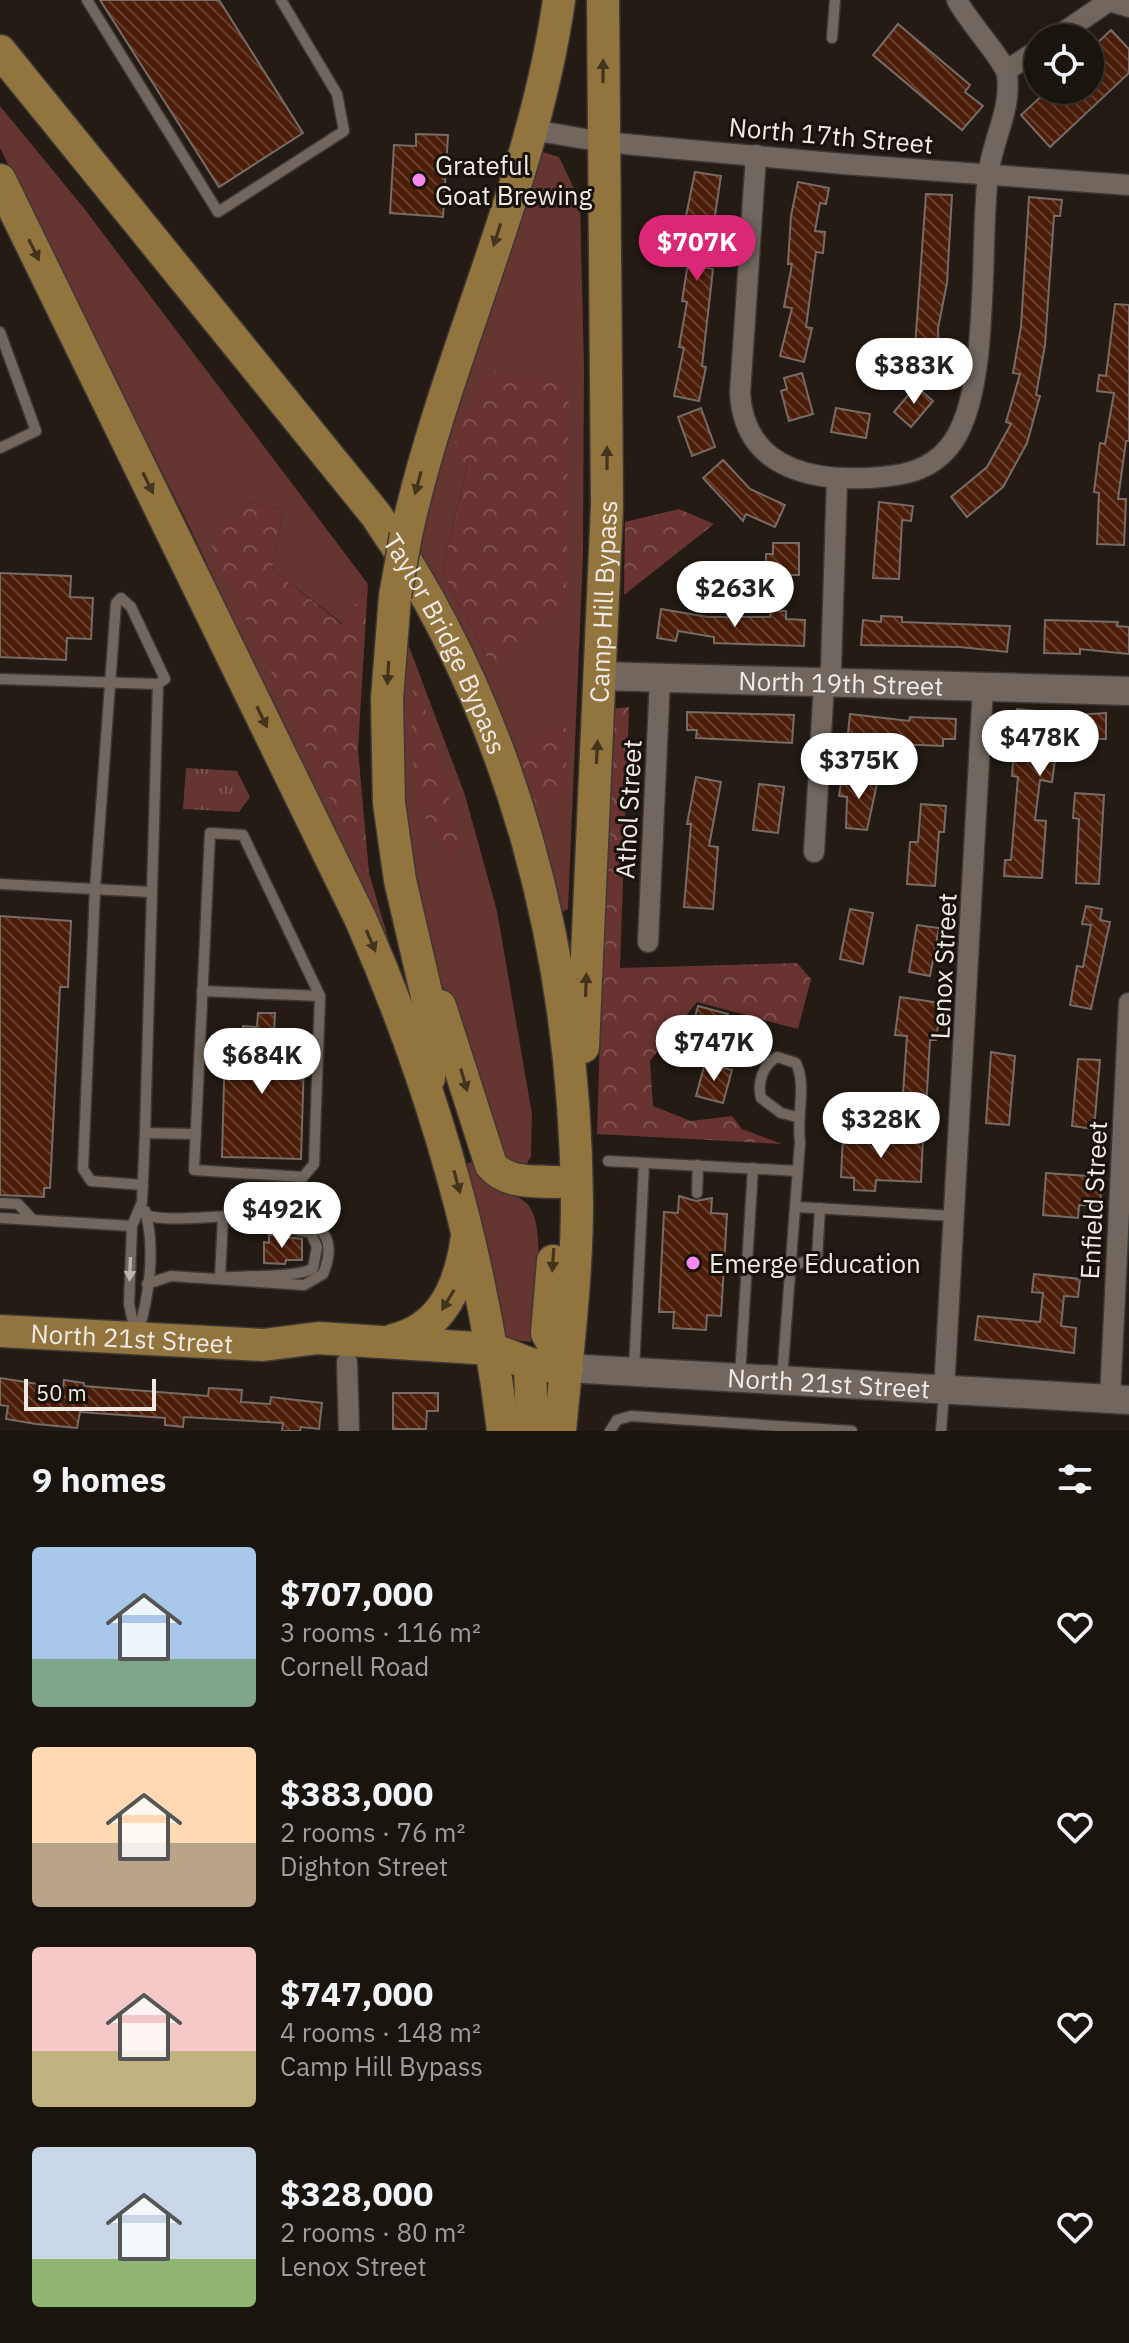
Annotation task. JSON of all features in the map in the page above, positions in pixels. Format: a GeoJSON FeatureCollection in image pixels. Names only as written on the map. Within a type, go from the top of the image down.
{"type":"FeatureCollection","features":[{"type":"Feature","properties":{"kind":"main road"},"geometry":{"type":"LineString","coordinates":[[428,1085],[433,1022],[410,927],[393,836],[388,779],[387,688],[395,596],[406,535],[430,441],[529,134],[559,0]]}},
{"type":"Feature","properties":{"kind":"main road","name":"Camp Hill Bypass"},"geometry":{"type":"LineString","coordinates":[[566,1192],[601,676],[607,506],[603,0]]}},
{"type":"Feature","properties":{"kind":"main road","name":"Taylor Bridge Bypass"},"geometry":{"type":"LineString","coordinates":[[0,51],[376,515],[403,554],[450,639],[507,774],[547,914],[567,1041],[567,1368],[560,1431]]}},
{"type":"Feature","properties":{"kind":"main road"},"geometry":{"type":"LineString","coordinates":[[0,82],[361,526],[388,564],[435,647],[490,780],[529,918],[566,1192],[505,1177],[491,1165],[453,1040],[410,927]]}},
{"type":"Feature","properties":{"kind":"main road"},"geometry":{"type":"LineString","coordinates":[[0,180],[361,920],[428,1085],[468,1226],[494,1360],[503,1431]]}},
{"type":"Feature","properties":{"kind":"main road","name":"North 19th Street"},"geometry":{"type":"LineString","coordinates":[[601,676],[1129,691]]}},
{"type":"Feature","properties":{"kind":"main road"},"geometry":{"type":"LineString","coordinates":[[384,1342],[421,1330],[445,1307],[461,1269],[468,1226]]}},
{"type":"Feature","properties":{"kind":"main road","name":"North 21st Street"},"geometry":{"type":"LineString","coordinates":[[0,1331],[263,1345],[318,1338],[384,1342],[567,1368],[1119,1400]]}},
{"type":"Feature","properties":{"kind":"main road","name":"North 21st Street"},"geometry":{"type":"LineString","coordinates":[[263,1345],[316,1359],[347,1362],[494,1360]]}},
{"type":"Feature","properties":{"kind":"main road"},"geometry":{"type":"LineString","coordinates":[[530,1364],[532,1431]]}},
{"type":"Feature","properties":{"kind":"street"},"geometry":{"type":"LineString","coordinates":[[756,155],[741,411],[753,440],[774,459],[801,471],[837,479],[904,476],[918,470],[936,460],[960,433],[974,395],[988,173],[1008,96],[1007,70],[967,20],[957,0]]}},
{"type":"Feature","properties":{"kind":"street"},"geometry":{"type":"LineString","coordinates":[[1079,24],[1116,3]]}},
{"type":"Feature","properties":{"kind":"street"},"geometry":{"type":"LineString","coordinates":[[1007,70],[1024,59]]}},
{"type":"Feature","properties":{"kind":"street","name":"North 17th Street"},"geometry":{"type":"LineString","coordinates":[[529,134],[544,132],[603,142],[1129,185]]}},
{"type":"Feature","properties":{"kind":"street"},"geometry":{"type":"LineString","coordinates":[[814,852],[824,684],[831,668],[837,479]]}},
{"type":"Feature","properties":{"kind":"street","name":"Athol Street"},"geometry":{"type":"LineString","coordinates":[[648,942],[660,678]]}},
{"type":"Feature","properties":{"kind":"street","name":"Lenox Street"},"geometry":{"type":"LineString","coordinates":[[944,1391],[983,688]]}},
{"type":"Feature","properties":{"kind":"street","name":"Enfield Street"},"geometry":{"type":"LineString","coordinates":[[1119,1400],[1129,1003]]}},
{"type":"Feature","properties":{"kind":"street"},"geometry":{"type":"LineString","coordinates":[[347,1362],[349,1431]]}},
{"type":"Feature","properties":{"kind":"lane"},"geometry":{"type":"LineString","coordinates":[[87,0],[218,212],[344,131],[337,94],[281,0]]}},
{"type":"Feature","properties":{"kind":"lane"},"geometry":{"type":"LineString","coordinates":[[832,38],[835,0]]}},
{"type":"Feature","properties":{"kind":"lane"},"geometry":{"type":"LineString","coordinates":[[0,332],[36,431],[0,448]]}},
{"type":"Feature","properties":{"kind":"lane"},"geometry":{"type":"LineString","coordinates":[[0,679],[110,682],[158,684],[165,679],[131,607],[121,598],[116,603],[110,682],[95,889],[84,1174],[91,1181],[143,1185]]}},
{"type":"Feature","properties":{"kind":"lane"},"geometry":{"type":"LineString","coordinates":[[137,1338],[129,1304],[132,1226],[142,1202],[143,1185],[158,684]]}},
{"type":"Feature","properties":{"kind":"lane"},"geometry":{"type":"LineString","coordinates":[[210,833],[243,835],[320,996],[314,1164],[303,1177],[194,1170],[210,833]]}},
{"type":"Feature","properties":{"kind":"lane"},"geometry":{"type":"LineString","coordinates":[[0,884],[150,892]]}},
{"type":"Feature","properties":{"kind":"lane"},"geometry":{"type":"LineString","coordinates":[[202,991],[320,996]]}},
{"type":"Feature","properties":{"kind":"lane"},"geometry":{"type":"LineString","coordinates":[[782,1381],[796,1207],[801,1074],[796,1063],[777,1057],[770,1061],[761,1078],[761,1098],[769,1106],[797,1117]]}},
{"type":"Feature","properties":{"kind":"lane"},"geometry":{"type":"LineString","coordinates":[[145,1133],[196,1134]]}},
{"type":"Feature","properties":{"kind":"lane"},"geometry":{"type":"LineString","coordinates":[[608,1161],[798,1171]]}},
{"type":"Feature","properties":{"kind":"lane"},"geometry":{"type":"LineString","coordinates":[[634,1372],[644,1163]]}},
{"type":"Feature","properties":{"kind":"lane"},"geometry":{"type":"LineString","coordinates":[[697,1193],[698,1165]]}},
{"type":"Feature","properties":{"kind":"lane"},"geometry":{"type":"LineString","coordinates":[[740,1378],[753,1168]]}},
{"type":"Feature","properties":{"kind":"lane"},"geometry":{"type":"LineString","coordinates":[[137,1338],[147,1305],[150,1227],[142,1202]]}},
{"type":"Feature","properties":{"kind":"lane"},"geometry":{"type":"LineString","coordinates":[[0,1203],[18,1204],[32,1219]]}},
{"type":"Feature","properties":{"kind":"lane"},"geometry":{"type":"LineString","coordinates":[[796,1207],[954,1216]]}},
{"type":"Feature","properties":{"kind":"lane"},"geometry":{"type":"LineString","coordinates":[[791,1266],[817,1258],[820,1208]]}},
{"type":"Feature","properties":{"kind":"lane"},"geometry":{"type":"LineString","coordinates":[[146,1215],[168,1220],[239,1216],[273,1227],[311,1233],[316,1239],[316,1262],[308,1273],[220,1278],[171,1276],[147,1284]]}},
{"type":"Feature","properties":{"kind":"lane"},"geometry":{"type":"LineString","coordinates":[[220,1278],[223,1216]]}},
{"type":"Feature","properties":{"kind":"lane"},"geometry":{"type":"LineString","coordinates":[[0,1218],[132,1226]]}},
{"type":"Feature","properties":{"kind":"lane"},"geometry":{"type":"LineString","coordinates":[[941,1431],[944,1391]]}},
{"type":"Feature","properties":{"kind":"lane"},"geometry":{"type":"LineString","coordinates":[[610,1431],[617,1420],[631,1416],[852,1431]]}},
{"type":"Feature","properties":{"kind":"green space"},"geometry":{"type":"Polygon","coordinates":[[[0,106],[83,207],[368,584],[344,625],[272,569],[283,510],[248,502],[361,865],[369,873],[396,965],[191,530],[0,148],[0,106]]]}},
{"type":"Feature","properties":{"kind":"green space"},"geometry":{"type":"Polygon","coordinates":[[[543,152],[559,157],[580,201],[584,367],[583,555],[568,909],[561,913],[416,554],[442,442],[533,155],[543,152]],[[467,466],[442,571],[491,666],[467,466]]]}},
{"type":"Feature","properties":{"kind":"green space"},"geometry":{"type":"Polygon","coordinates":[[[486,369],[569,383],[566,605],[491,666],[442,571],[467,467],[452,450],[486,369]]]}},
{"type":"Feature","properties":{"kind":"green space"},"geometry":{"type":"Polygon","coordinates":[[[248,502],[283,510],[272,569],[343,625],[368,584],[358,749],[369,873],[361,865],[211,544],[248,502]]]}},
{"type":"Feature","properties":{"kind":"green space"},"geometry":{"type":"Polygon","coordinates":[[[679,509],[714,524],[624,595],[625,522],[679,509]]]}},
{"type":"Feature","properties":{"kind":"green space"},"geometry":{"type":"Polygon","coordinates":[[[407,641],[465,795],[497,911],[532,1114],[531,1157],[525,1166],[501,1159],[438,970],[421,905],[408,840],[400,774],[400,708],[407,641]]]}},
{"type":"Feature","properties":{"kind":"green space"},"geometry":{"type":"Polygon","coordinates":[[[415,670],[460,840],[453,861],[438,844],[427,823],[414,772],[411,717],[415,670]]]}},
{"type":"Feature","properties":{"kind":"green space"},"geometry":{"type":"Polygon","coordinates":[[[629,707],[620,968],[797,963],[811,979],[798,1029],[697,1002],[650,1061],[653,1106],[691,1121],[732,1116],[742,1129],[782,1144],[597,1134],[610,709],[629,707]]]}},
{"type":"Feature","properties":{"kind":"green space"},"geometry":{"type":"Polygon","coordinates":[[[554,723],[567,729],[566,796],[536,805],[517,749],[554,723]]]}},
{"type":"Feature","properties":{"kind":"green space"},"geometry":{"type":"Polygon","coordinates":[[[186,768],[237,771],[250,797],[239,812],[183,809],[186,768]]]}},
{"type":"Feature","properties":{"kind":"green space"},"geometry":{"type":"Polygon","coordinates":[[[472,1162],[483,1180],[517,1196],[533,1212],[537,1228],[538,1268],[531,1342],[498,1338],[461,1165],[472,1162]]]}},
{"type":"Feature","properties":{"kind":"building"},"geometry":{"type":"Polygon","coordinates":[[[100,0],[219,0],[303,133],[219,187],[100,0]]]}},
{"type":"Feature","properties":{"kind":"building"},"geometry":{"type":"Polygon","coordinates":[[[898,24],[970,85],[965,92],[983,106],[962,130],[873,55],[898,24]]]}},
{"type":"Feature","properties":{"kind":"building"},"geometry":{"type":"Polygon","coordinates":[[[1111,30],[1129,49],[1129,73],[1104,96],[1104,37],[1111,30]]]}},
{"type":"Feature","properties":{"kind":"building"},"geometry":{"type":"Polygon","coordinates":[[[1033,104],[1096,104],[1050,147],[1021,115],[1033,104]]]}},
{"type":"Feature","properties":{"kind":"building","name":"Grateful Goat Brewing"},"geometry":{"type":"Polygon","coordinates":[[[416,134],[448,135],[443,217],[390,213],[394,145],[416,146],[416,134]]]}},
{"type":"Feature","properties":{"kind":"building"},"geometry":{"type":"Polygon","coordinates":[[[695,172],[721,176],[707,268],[713,269],[702,366],[706,367],[699,401],[674,396],[684,348],[679,347],[687,302],[682,301],[690,250],[683,249],[687,227],[684,226],[695,172]]]}},
{"type":"Feature","properties":{"kind":"building"},"geometry":{"type":"Polygon","coordinates":[[[798,182],[829,188],[826,204],[820,203],[815,231],[825,232],[823,253],[816,252],[806,327],[812,328],[804,362],[780,356],[792,308],[784,307],[792,264],[788,264],[791,216],[798,182]]]}},
{"type":"Feature","properties":{"kind":"building"},"geometry":{"type":"Polygon","coordinates":[[[926,194],[952,195],[947,283],[938,328],[939,363],[914,361],[926,194]]]}},
{"type":"Feature","properties":{"kind":"building"},"geometry":{"type":"Polygon","coordinates":[[[1029,197],[1062,200],[1060,216],[1054,216],[1045,345],[1036,395],[1040,396],[1027,443],[1003,487],[967,517],[951,497],[987,467],[1011,424],[1006,422],[1020,374],[1013,373],[1021,327],[1029,197]]]}},
{"type":"Feature","properties":{"kind":"building"},"geometry":{"type":"Polygon","coordinates":[[[1115,304],[1129,305],[1129,441],[1126,441],[1118,499],[1126,499],[1124,545],[1097,544],[1099,493],[1094,492],[1100,443],[1105,444],[1114,393],[1097,391],[1099,375],[1106,376],[1115,304]]]}},
{"type":"Feature","properties":{"kind":"building"},"geometry":{"type":"Polygon","coordinates":[[[802,373],[813,414],[789,421],[781,391],[787,389],[784,378],[802,373]]]}},
{"type":"Feature","properties":{"kind":"building"},"geometry":{"type":"Polygon","coordinates":[[[916,386],[933,401],[911,427],[894,412],[916,386]]]}},
{"type":"Feature","properties":{"kind":"building"},"geometry":{"type":"Polygon","coordinates":[[[701,408],[715,447],[692,456],[678,417],[701,408]]]}},
{"type":"Feature","properties":{"kind":"building"},"geometry":{"type":"Polygon","coordinates":[[[836,408],[870,414],[866,438],[831,432],[836,408]]]}},
{"type":"Feature","properties":{"kind":"building"},"geometry":{"type":"Polygon","coordinates":[[[723,460],[750,489],[785,505],[775,527],[746,514],[743,521],[703,478],[723,460]]]}},
{"type":"Feature","properties":{"kind":"building"},"geometry":{"type":"Polygon","coordinates":[[[879,502],[913,506],[911,521],[902,520],[899,579],[873,578],[879,502]]]}},
{"type":"Feature","properties":{"kind":"building"},"geometry":{"type":"Polygon","coordinates":[[[773,543],[799,543],[799,575],[766,575],[766,554],[773,554],[773,543]]]}},
{"type":"Feature","properties":{"kind":"building"},"geometry":{"type":"Polygon","coordinates":[[[0,573],[71,576],[70,597],[93,598],[91,639],[67,638],[66,660],[0,657],[0,573]]]}},
{"type":"Feature","properties":{"kind":"building"},"geometry":{"type":"Polygon","coordinates":[[[661,609],[708,617],[770,617],[771,611],[786,611],[786,619],[805,620],[804,646],[714,643],[714,637],[678,631],[676,641],[657,638],[661,609]]]}},
{"type":"Feature","properties":{"kind":"building"},"geometry":{"type":"Polygon","coordinates":[[[881,616],[902,617],[902,622],[1010,626],[1007,652],[960,647],[861,645],[863,620],[881,622],[881,616]]]}},
{"type":"Feature","properties":{"kind":"building"},"geometry":{"type":"Polygon","coordinates":[[[1045,620],[1118,622],[1117,626],[1129,627],[1129,654],[1080,649],[1080,654],[1044,653],[1045,620]]]}},
{"type":"Feature","properties":{"kind":"building"},"geometry":{"type":"Polygon","coordinates":[[[1017,709],[1074,715],[1106,713],[1106,739],[1058,739],[1052,782],[1040,780],[1035,820],[1046,821],[1042,878],[1004,876],[1005,860],[1011,860],[1018,777],[1012,776],[1017,709]]]}},
{"type":"Feature","properties":{"kind":"building"},"geometry":{"type":"Polygon","coordinates":[[[687,712],[794,715],[792,743],[696,738],[697,730],[687,730],[687,712]]]}},
{"type":"Feature","properties":{"kind":"building"},"geometry":{"type":"Polygon","coordinates":[[[850,714],[909,721],[910,717],[956,719],[955,739],[943,739],[943,746],[896,744],[895,748],[847,742],[850,714]]]}},
{"type":"Feature","properties":{"kind":"building"},"geometry":{"type":"Polygon","coordinates":[[[851,775],[878,779],[867,830],[846,828],[847,797],[839,796],[841,782],[850,783],[851,775]]]}},
{"type":"Feature","properties":{"kind":"building"},"geometry":{"type":"Polygon","coordinates":[[[696,777],[721,782],[709,846],[718,847],[713,909],[684,907],[691,824],[687,824],[696,777]]]}},
{"type":"Feature","properties":{"kind":"building"},"geometry":{"type":"Polygon","coordinates":[[[759,784],[784,787],[778,833],[753,830],[759,784]]]}},
{"type":"Feature","properties":{"kind":"building"},"geometry":{"type":"Polygon","coordinates":[[[1075,793],[1104,795],[1099,884],[1076,883],[1079,819],[1073,818],[1075,793]]]}},
{"type":"Feature","properties":{"kind":"building"},"geometry":{"type":"Polygon","coordinates":[[[921,804],[946,806],[944,832],[939,832],[935,886],[907,884],[910,842],[918,842],[921,804]]]}},
{"type":"Feature","properties":{"kind":"building"},"geometry":{"type":"Polygon","coordinates":[[[1086,906],[1102,909],[1100,920],[1110,922],[1091,1009],[1070,1005],[1077,966],[1083,967],[1091,925],[1082,924],[1086,906]]]}},
{"type":"Feature","properties":{"kind":"building"},"geometry":{"type":"Polygon","coordinates":[[[850,909],[873,913],[863,964],[840,959],[850,909]]]}},
{"type":"Feature","properties":{"kind":"building"},"geometry":{"type":"Polygon","coordinates":[[[0,916],[71,921],[68,987],[60,987],[50,1188],[44,1188],[44,1197],[0,1195],[0,916]]]}},
{"type":"Feature","properties":{"kind":"building"},"geometry":{"type":"Polygon","coordinates":[[[917,925],[939,928],[930,976],[909,972],[917,925]]]}},
{"type":"Feature","properties":{"kind":"building"},"geometry":{"type":"Polygon","coordinates":[[[900,997],[941,1003],[936,1040],[930,1040],[926,1109],[902,1107],[907,1036],[895,1035],[900,997]]]}},
{"type":"Feature","properties":{"kind":"building"},"geometry":{"type":"Polygon","coordinates":[[[698,1006],[728,1014],[722,1038],[691,1031],[698,1006]]]}},
{"type":"Feature","properties":{"kind":"building"},"geometry":{"type":"Polygon","coordinates":[[[258,1013],[275,1013],[274,1032],[287,1033],[287,1060],[304,1061],[301,1159],[222,1157],[225,1045],[243,1045],[243,1026],[257,1027],[258,1013]]]}},
{"type":"Feature","properties":{"kind":"building"},"geometry":{"type":"Polygon","coordinates":[[[991,1052],[1015,1056],[1009,1125],[986,1123],[991,1052]]]}},
{"type":"Feature","properties":{"kind":"building"},"geometry":{"type":"Polygon","coordinates":[[[1078,1059],[1100,1060],[1094,1129],[1072,1126],[1078,1059]]]}},
{"type":"Feature","properties":{"kind":"building"},"geometry":{"type":"Polygon","coordinates":[[[705,1063],[732,1070],[723,1103],[696,1096],[705,1063]]]}},
{"type":"Feature","properties":{"kind":"building"},"geometry":{"type":"Polygon","coordinates":[[[843,1135],[923,1138],[921,1182],[876,1180],[875,1191],[854,1190],[854,1178],[841,1177],[843,1135]]]}},
{"type":"Feature","properties":{"kind":"building"},"geometry":{"type":"Polygon","coordinates":[[[1046,1173],[1102,1177],[1100,1206],[1079,1205],[1078,1218],[1043,1215],[1046,1173]]]}},
{"type":"Feature","properties":{"kind":"building","name":"Emerge Education"},"geometry":{"type":"Polygon","coordinates":[[[679,1196],[696,1201],[712,1198],[711,1213],[727,1214],[721,1316],[707,1315],[706,1330],[673,1328],[674,1312],[659,1312],[664,1212],[678,1213],[679,1196]]]}},
{"type":"Feature","properties":{"kind":"building"},"geometry":{"type":"Polygon","coordinates":[[[269,1235],[302,1239],[302,1260],[286,1260],[285,1264],[264,1263],[264,1242],[269,1243],[269,1235]]]}},
{"type":"Feature","properties":{"kind":"building"},"geometry":{"type":"Polygon","coordinates":[[[1034,1274],[1080,1279],[1078,1297],[1064,1296],[1061,1326],[1076,1328],[1074,1353],[975,1340],[978,1316],[1040,1322],[1043,1293],[1032,1292],[1034,1274]]]}},
{"type":"Feature","properties":{"kind":"building"},"geometry":{"type":"Polygon","coordinates":[[[0,1378],[63,1388],[64,1380],[84,1383],[84,1386],[208,1396],[209,1388],[242,1390],[241,1402],[270,1404],[271,1397],[322,1403],[319,1429],[301,1427],[300,1431],[282,1431],[283,1423],[184,1417],[183,1427],[165,1425],[165,1418],[80,1412],[77,1428],[36,1424],[6,1419],[8,1406],[0,1405],[0,1378]]]}},
{"type":"Feature","properties":{"kind":"building"},"geometry":{"type":"Polygon","coordinates":[[[393,1393],[438,1393],[438,1411],[427,1411],[426,1429],[393,1429],[393,1393]]]}},
{"type":"Feature","properties":{"kind":"place","name":"Grateful Goat Brewing"},"geometry":{"type":"Point","coordinates":[419,180]}},
{"type":"Feature","properties":{"kind":"place","name":"Emerge Education"},"geometry":{"type":"Point","coordinates":[693,1263]}}]}
